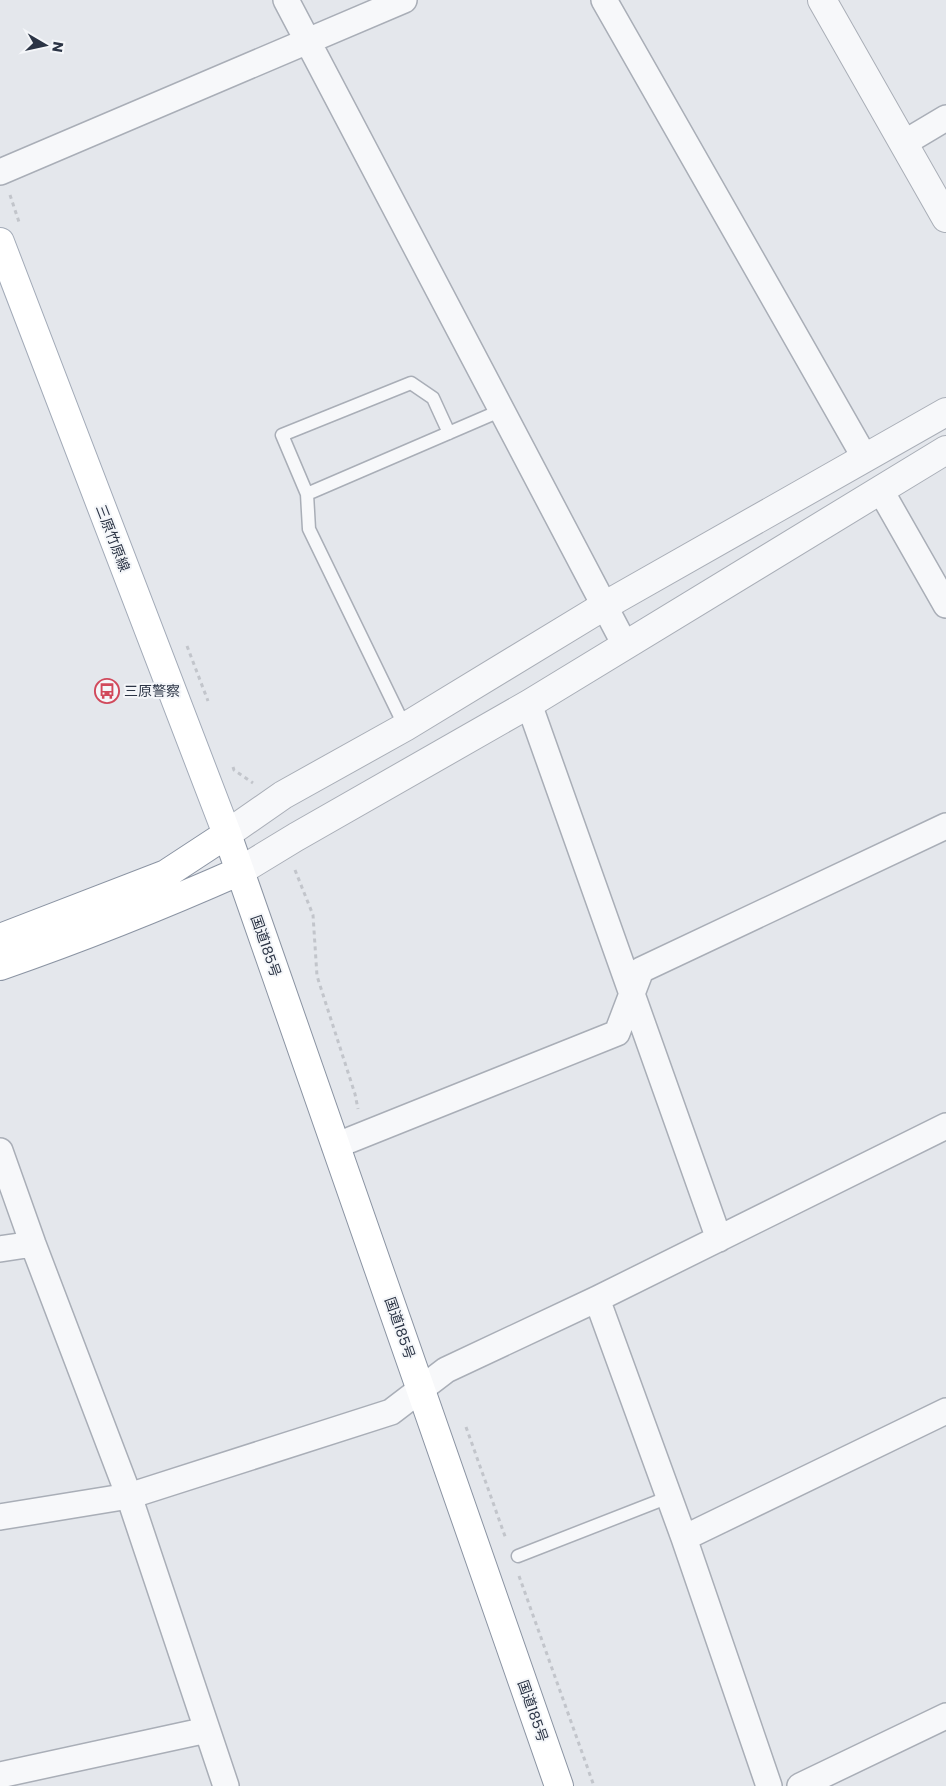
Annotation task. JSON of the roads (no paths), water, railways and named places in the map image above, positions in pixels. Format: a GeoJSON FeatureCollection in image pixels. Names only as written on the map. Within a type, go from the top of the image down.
{"type":"FeatureCollection","features":[{"type":"Feature","properties":{"kind":"main road","name":"三原竹原線"},"geometry":{"type":"LineString","coordinates":[[0,242],[226,834]]}},
{"type":"Feature","properties":{"kind":"main road","name":"国道185号"},"geometry":{"type":"LineString","coordinates":[[226,834],[559,1786]]}},
{"type":"Feature","properties":{"kind":"main road"},"geometry":{"type":"LineString","coordinates":[[0,938],[166,874],[226,834]]}},
{"type":"Feature","properties":{"kind":"main road"},"geometry":{"type":"LineString","coordinates":[[0,966],[67,943],[240,871]]}},
{"type":"Feature","properties":{"kind":"street"},"geometry":{"type":"LineString","coordinates":[[286,0],[625,645]]}},
{"type":"Feature","properties":{"kind":"street"},"geometry":{"type":"LineString","coordinates":[[0,172],[404,0]]}},
{"type":"Feature","properties":{"kind":"street"},"geometry":{"type":"LineString","coordinates":[[604,0],[865,458]]}},
{"type":"Feature","properties":{"kind":"street"},"geometry":{"type":"LineString","coordinates":[[822,0],[946,218]]}},
{"type":"Feature","properties":{"kind":"street"},"geometry":{"type":"LineString","coordinates":[[904,143],[946,118]]}},
{"type":"Feature","properties":{"kind":"street"},"geometry":{"type":"LineString","coordinates":[[226,834],[283,795],[405,726],[604,606],[946,412]]}},
{"type":"Feature","properties":{"kind":"street"},"geometry":{"type":"LineString","coordinates":[[240,871],[529,704],[946,450]]}},
{"type":"Feature","properties":{"kind":"street"},"geometry":{"type":"LineString","coordinates":[[881,491],[946,605]]}},
{"type":"Feature","properties":{"kind":"street"},"geometry":{"type":"LineString","coordinates":[[529,704],[719,1239]]}},
{"type":"Feature","properties":{"kind":"street"},"geometry":{"type":"LineString","coordinates":[[335,1146],[617,1033],[641,970],[946,826]]}},
{"type":"Feature","properties":{"kind":"street"},"geometry":{"type":"LineString","coordinates":[[0,1517],[129,1496],[391,1412],[446,1370],[597,1299],[946,1126]]}},
{"type":"Feature","properties":{"kind":"street"},"geometry":{"type":"LineString","coordinates":[[0,1151],[33,1244],[129,1496],[226,1786]]}},
{"type":"Feature","properties":{"kind":"street"},"geometry":{"type":"LineString","coordinates":[[0,1249],[33,1244]]}},
{"type":"Feature","properties":{"kind":"street"},"geometry":{"type":"LineString","coordinates":[[597,1299],[684,1538],[769,1786]]}},
{"type":"Feature","properties":{"kind":"street"},"geometry":{"type":"LineString","coordinates":[[684,1538],[946,1411]]}},
{"type":"Feature","properties":{"kind":"street"},"geometry":{"type":"LineString","coordinates":[[800,1786],[946,1716]]}},
{"type":"Feature","properties":{"kind":"street"},"geometry":{"type":"LineString","coordinates":[[12,1777],[207,1730]]}},
{"type":"Feature","properties":{"kind":"lane"},"geometry":{"type":"LineString","coordinates":[[405,726],[309,529],[307,494],[282,434],[411,383],[433,398],[448,433]]}},
{"type":"Feature","properties":{"kind":"lane"},"geometry":{"type":"LineString","coordinates":[[307,494],[502,410]]}},
{"type":"Feature","properties":{"kind":"lane"},"geometry":{"type":"LineString","coordinates":[[518,1556],[669,1497]]}},
{"type":"Feature","properties":{"kind":"place","name":"三原警察"},"geometry":{"type":"Point","coordinates":[107,691]}}]}
